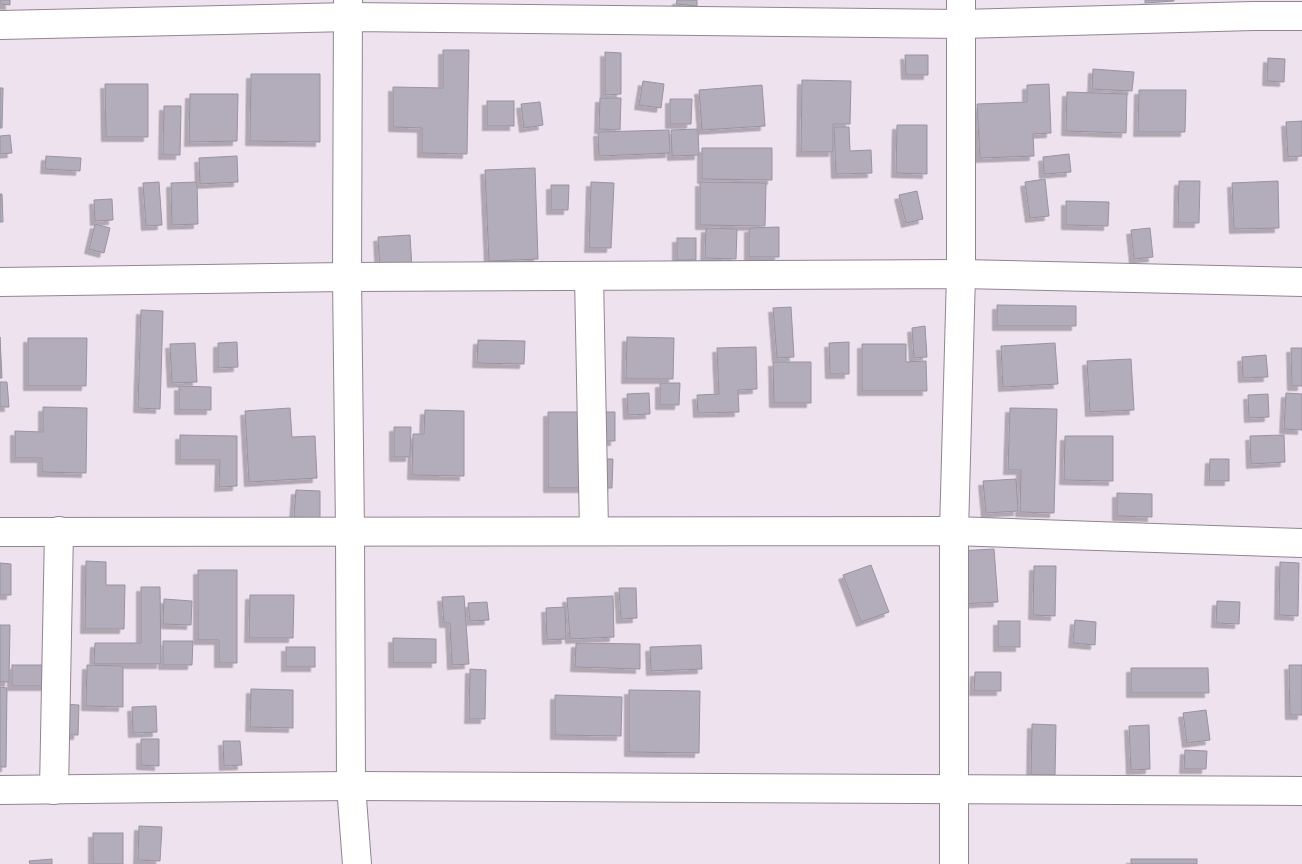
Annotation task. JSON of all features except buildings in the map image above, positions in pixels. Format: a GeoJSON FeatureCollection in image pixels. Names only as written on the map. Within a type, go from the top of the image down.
{"type":"FeatureCollection","features":[{"type":"Feature","properties":{"kind":"street"},"geometry":{"type":"LineString","coordinates":[[348,8],[347,277],[350,531],[350,786],[357,864]]}},
{"type":"Feature","properties":{"kind":"street"},"geometry":{"type":"LineString","coordinates":[[0,26],[100,11],[348,8],[1302,16]]}},
{"type":"Feature","properties":{"kind":"street"},"geometry":{"type":"LineString","coordinates":[[954,864],[954,531],[961,274],[961,12]]}},
{"type":"Feature","properties":{"kind":"street"},"geometry":{"type":"LineString","coordinates":[[0,282],[347,277],[961,274],[1302,282]]}},
{"type":"Feature","properties":{"kind":"street"},"geometry":{"type":"LineString","coordinates":[[589,276],[594,531]]}},
{"type":"Feature","properties":{"kind":"street"},"geometry":{"type":"LineString","coordinates":[[54,790],[59,531]]}},
{"type":"Feature","properties":{"kind":"street"},"geometry":{"type":"LineString","coordinates":[[0,532],[954,531],[1302,543]]}},
{"type":"Feature","properties":{"kind":"street"},"geometry":{"type":"LineString","coordinates":[[0,790],[350,786],[1302,791]]}}]}
